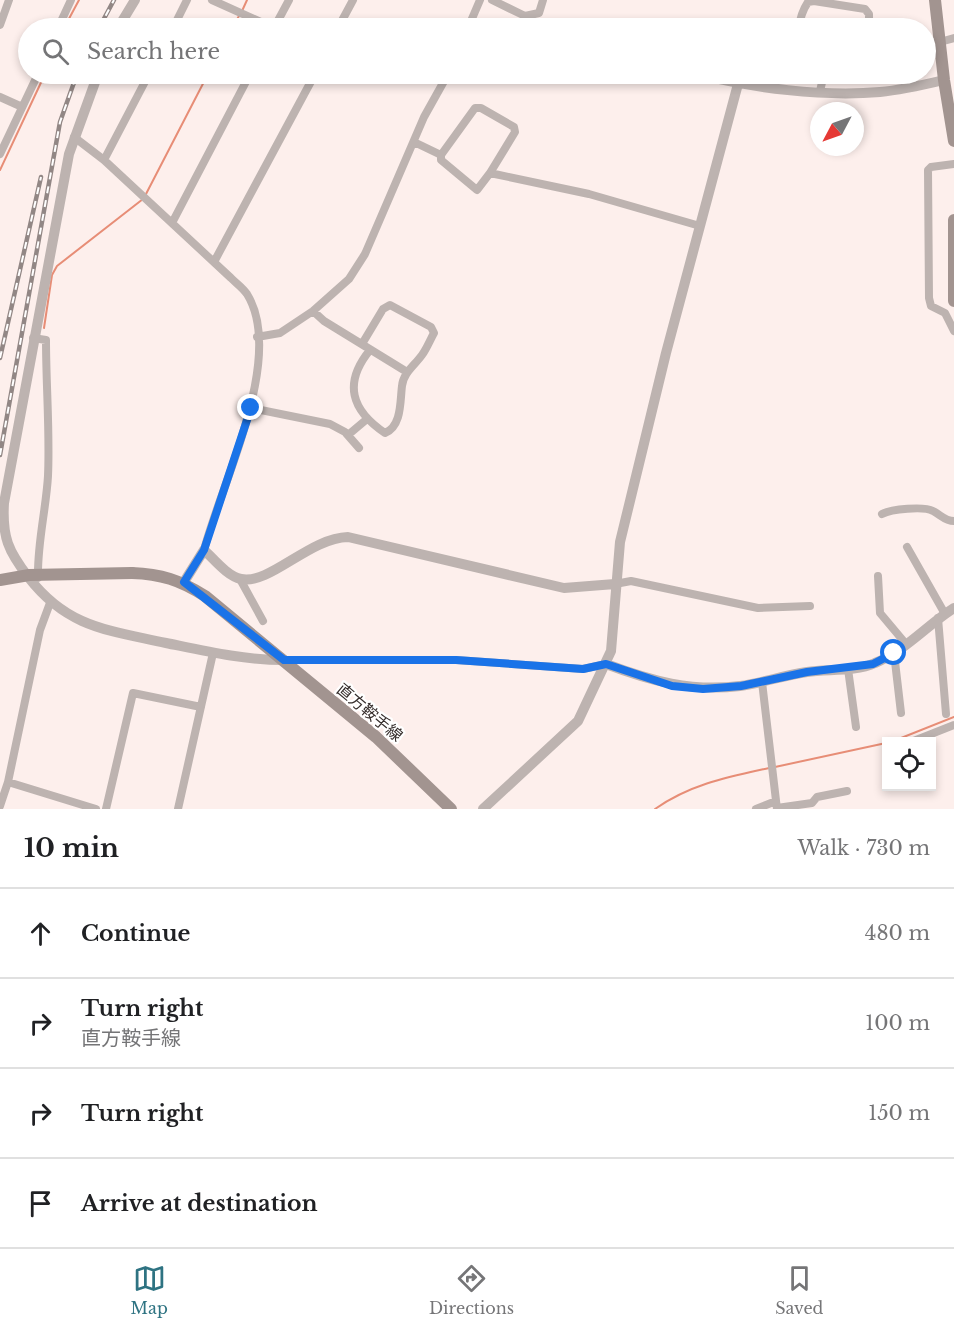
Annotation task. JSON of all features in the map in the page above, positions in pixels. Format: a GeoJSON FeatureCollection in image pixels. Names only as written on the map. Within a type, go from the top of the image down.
{"type":"FeatureCollection","features":[{"type":"Feature","properties":{"kind":"main road"},"geometry":{"type":"LineString","coordinates":[[935,0],[954,141]]}},
{"type":"Feature","properties":{"kind":"main road"},"geometry":{"type":"LineString","coordinates":[[954,220],[954,301]]}},
{"type":"Feature","properties":{"kind":"main road","name":"直方鞍手線"},"geometry":{"type":"LineString","coordinates":[[0,580],[29,575],[132,573],[159,574],[184,582],[284,660],[376,737],[451,809]]}},
{"type":"Feature","properties":{"kind":"street"},"geometry":{"type":"LineString","coordinates":[[0,25],[9,0]]}},
{"type":"Feature","properties":{"kind":"street"},"geometry":{"type":"LineString","coordinates":[[63,18],[71,0]]}},
{"type":"Feature","properties":{"kind":"street"},"geometry":{"type":"LineString","coordinates":[[124,18],[135,0]]}},
{"type":"Feature","properties":{"kind":"street"},"geometry":{"type":"LineString","coordinates":[[177,18],[187,0]]}},
{"type":"Feature","properties":{"kind":"street"},"geometry":{"type":"LineString","coordinates":[[212,0],[252,18]]}},
{"type":"Feature","properties":{"kind":"street"},"geometry":{"type":"LineString","coordinates":[[279,18],[289,0]]}},
{"type":"Feature","properties":{"kind":"street"},"geometry":{"type":"LineString","coordinates":[[343,18],[353,0]]}},
{"type":"Feature","properties":{"kind":"street"},"geometry":{"type":"LineString","coordinates":[[472,18],[480,0]]}},
{"type":"Feature","properties":{"kind":"street"},"geometry":{"type":"LineString","coordinates":[[492,0],[525,16],[539,13],[542,0]]}},
{"type":"Feature","properties":{"kind":"street"},"geometry":{"type":"LineString","coordinates":[[800,18],[808,2],[814,1],[866,9],[869,18]]}},
{"type":"Feature","properties":{"kind":"street"},"geometry":{"type":"LineString","coordinates":[[940,42],[954,38]]}},
{"type":"Feature","properties":{"kind":"street"},"geometry":{"type":"LineString","coordinates":[[936,81],[944,80]]}},
{"type":"Feature","properties":{"kind":"street"},"geometry":{"type":"LineString","coordinates":[[0,154],[20,106],[32,84]]}},
{"type":"Feature","properties":{"kind":"street"},"geometry":{"type":"LineString","coordinates":[[94,84],[74,137],[33,338],[3,503],[3,528],[14,559],[50,603],[95,627],[213,653],[261,660],[456,660],[583,669],[606,664],[672,686],[703,689],[873,664],[894,653],[946,613]]}},
{"type":"Feature","properties":{"kind":"street"},"geometry":{"type":"LineString","coordinates":[[104,160],[144,84]]}},
{"type":"Feature","properties":{"kind":"street"},"geometry":{"type":"LineString","coordinates":[[172,223],[245,84]]}},
{"type":"Feature","properties":{"kind":"street"},"geometry":{"type":"LineString","coordinates":[[214,262],[310,84]]}},
{"type":"Feature","properties":{"kind":"street"},"geometry":{"type":"LineString","coordinates":[[257,337],[280,333],[313,311],[349,279],[365,254],[414,142],[443,84]]}},
{"type":"Feature","properties":{"kind":"street"},"geometry":{"type":"LineString","coordinates":[[483,809],[578,721],[606,664],[613,637],[615,584],[620,542],[738,84],[820,91],[878,92],[922,84]]}},
{"type":"Feature","properties":{"kind":"street"},"geometry":{"type":"LineString","coordinates":[[820,91],[822,84]]}},
{"type":"Feature","properties":{"kind":"street"},"geometry":{"type":"LineString","coordinates":[[0,97],[20,106]]}},
{"type":"Feature","properties":{"kind":"street"},"geometry":{"type":"LineString","coordinates":[[475,108],[481,108],[514,127],[515,132],[477,190],[441,160],[441,155],[475,108]]}},
{"type":"Feature","properties":{"kind":"street"},"geometry":{"type":"LineString","coordinates":[[74,137],[104,160],[247,294],[255,314],[256,384],[251,408],[204,550],[184,582]]}},
{"type":"Feature","properties":{"kind":"street"},"geometry":{"type":"LineString","coordinates":[[414,142],[441,155]]}},
{"type":"Feature","properties":{"kind":"street"},"geometry":{"type":"LineString","coordinates":[[954,164],[931,167],[928,170],[929,298],[931,306],[945,313],[954,331]]}},
{"type":"Feature","properties":{"kind":"street"},"geometry":{"type":"LineString","coordinates":[[490,173],[589,195],[700,226]]}},
{"type":"Feature","properties":{"kind":"street"},"geometry":{"type":"LineString","coordinates":[[390,305],[431,327],[434,333],[421,357],[407,372],[402,384],[401,402],[392,430],[385,433],[367,419],[357,405],[353,377],[366,347],[383,309],[390,305]]}},
{"type":"Feature","properties":{"kind":"street"},"geometry":{"type":"LineString","coordinates":[[313,311],[324,321],[407,372]]}},
{"type":"Feature","properties":{"kind":"street"},"geometry":{"type":"LineString","coordinates":[[33,338],[46,340],[50,427],[48,478],[37,559],[39,590]]}},
{"type":"Feature","properties":{"kind":"street"},"geometry":{"type":"LineString","coordinates":[[251,408],[330,424],[348,435],[359,448]]}},
{"type":"Feature","properties":{"kind":"street"},"geometry":{"type":"LineString","coordinates":[[348,435],[367,419]]}},
{"type":"Feature","properties":{"kind":"street"},"geometry":{"type":"LineString","coordinates":[[882,514],[921,507],[931,510],[948,521],[954,521]]}},
{"type":"Feature","properties":{"kind":"street"},"geometry":{"type":"LineString","coordinates":[[240,579],[266,575],[296,555],[333,537],[348,537],[564,588],[631,581],[758,608],[810,606]]}},
{"type":"Feature","properties":{"kind":"street"},"geometry":{"type":"LineString","coordinates":[[907,547],[946,613],[946,714]]}},
{"type":"Feature","properties":{"kind":"street"},"geometry":{"type":"LineString","coordinates":[[204,550],[240,579],[263,621]]}},
{"type":"Feature","properties":{"kind":"street"},"geometry":{"type":"LineString","coordinates":[[878,576],[880,613],[906,644]]}},
{"type":"Feature","properties":{"kind":"street"},"geometry":{"type":"LineString","coordinates":[[0,806],[8,782],[44,613],[50,603]]}},
{"type":"Feature","properties":{"kind":"street"},"geometry":{"type":"LineString","coordinates":[[178,809],[213,653]]}},
{"type":"Feature","properties":{"kind":"street"},"geometry":{"type":"LineString","coordinates":[[894,653],[902,713]]}},
{"type":"Feature","properties":{"kind":"street"},"geometry":{"type":"LineString","coordinates":[[848,669],[856,727]]}},
{"type":"Feature","properties":{"kind":"street"},"geometry":{"type":"LineString","coordinates":[[762,682],[767,704],[776,806]]}},
{"type":"Feature","properties":{"kind":"street"},"geometry":{"type":"LineString","coordinates":[[106,809],[133,693],[201,707]]}},
{"type":"Feature","properties":{"kind":"street"},"geometry":{"type":"LineString","coordinates":[[922,737],[954,725]]}},
{"type":"Feature","properties":{"kind":"street"},"geometry":{"type":"LineString","coordinates":[[8,782],[94,809]]}},
{"type":"Feature","properties":{"kind":"street"},"geometry":{"type":"LineString","coordinates":[[756,809],[812,803],[817,797],[847,791]]}},
{"type":"Feature","properties":{"kind":"waterway"},"geometry":{"type":"LineString","coordinates":[[69,18],[79,0]]}},
{"type":"Feature","properties":{"kind":"waterway"},"geometry":{"type":"LineString","coordinates":[[242,11],[247,0]]}},
{"type":"Feature","properties":{"kind":"waterway"},"geometry":{"type":"LineString","coordinates":[[0,170],[40,84]]}},
{"type":"Feature","properties":{"kind":"waterway"},"geometry":{"type":"LineString","coordinates":[[146,194],[203,84]]}},
{"type":"Feature","properties":{"kind":"waterway"},"geometry":{"type":"LineString","coordinates":[[44,328],[52,275],[57,266],[143,199]]}},
{"type":"Feature","properties":{"kind":"waterway"},"geometry":{"type":"LineString","coordinates":[[904,737],[954,717]]}},
{"type":"Feature","properties":{"kind":"waterway"},"geometry":{"type":"LineString","coordinates":[[775,767],[882,744]]}},
{"type":"Feature","properties":{"kind":"waterway"},"geometry":{"type":"LineString","coordinates":[[655,809],[696,787],[769,768]]}},
{"type":"Feature","properties":{"kind":"railway"},"geometry":{"type":"LineString","coordinates":[[104,18],[114,0]]}},
{"type":"Feature","properties":{"kind":"railway"},"geometry":{"type":"LineString","coordinates":[[0,455],[60,122],[73,84]]}},
{"type":"Feature","properties":{"kind":"railway"},"geometry":{"type":"LineString","coordinates":[[0,358],[41,177]]}},
{"type":"Feature","properties":{"kind":"route"},"geometry":{"type":"LineString","coordinates":[[251,408],[204,550],[184,582],[205,596],[284,660],[456,660],[583,669],[606,664],[644,679],[672,686],[703,689],[741,686],[807,672],[848,669],[873,664],[894,653]]}}]}
